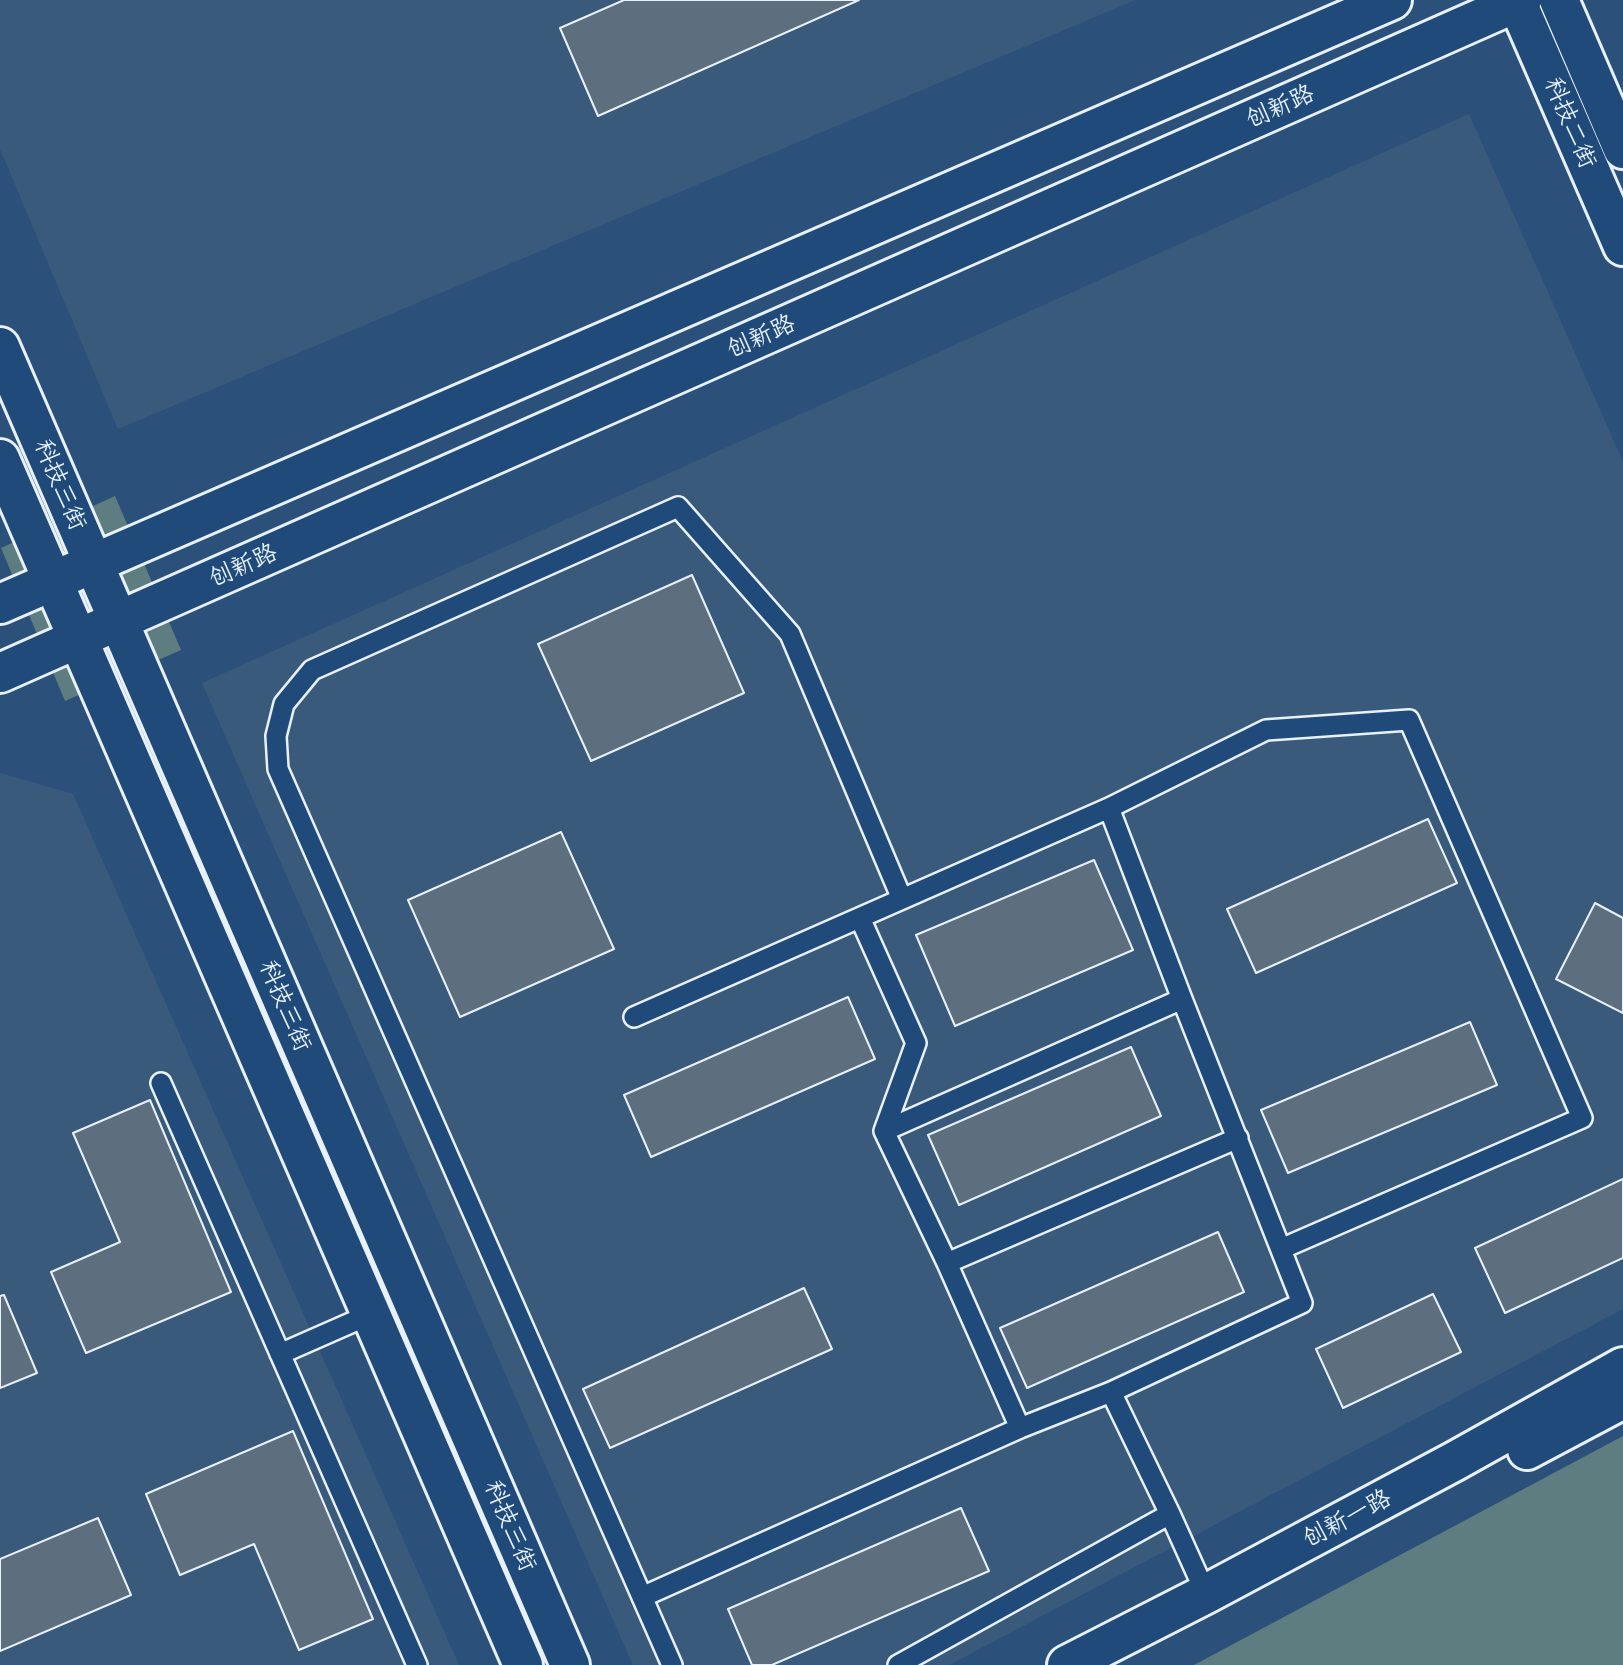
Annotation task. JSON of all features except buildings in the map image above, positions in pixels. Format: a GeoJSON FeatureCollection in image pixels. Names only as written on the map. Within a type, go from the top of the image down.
{"type":"FeatureCollection","features":[{"type":"Feature","properties":{"kind":"main road"},"geometry":{"type":"LineString","coordinates":[[0,604],[1392,0]]}},
{"type":"Feature","properties":{"kind":"main road","name":"科技二街"},"geometry":{"type":"LineString","coordinates":[[1559,0],[1623,149]]}},
{"type":"Feature","properties":{"kind":"main road","name":"科技二街"},"geometry":{"type":"LineString","coordinates":[[1519,1],[1623,246]]}},
{"type":"Feature","properties":{"kind":"main road","name":"创新路"},"geometry":{"type":"LineString","coordinates":[[0,673],[1519,1]]}},
{"type":"Feature","properties":{"kind":"main road","name":"科技三街"},"geometry":{"type":"LineString","coordinates":[[0,347],[570,1665]]}},
{"type":"Feature","properties":{"kind":"main road","name":"科技三街"},"geometry":{"type":"LineString","coordinates":[[0,459],[523,1665]]}},
{"type":"Feature","properties":{"kind":"main road","name":"创新一路"},"geometry":{"type":"LineString","coordinates":[[1067,1665],[1455,1461],[1623,1367]]}},
{"type":"Feature","properties":{"kind":"main road","name":"创新一路"},"geometry":{"type":"LineString","coordinates":[[1124,1665],[1623,1399]]}},
{"type":"Feature","properties":{"kind":"lane"},"geometry":{"type":"LineString","coordinates":[[672,1665],[278,769],[276,736],[284,704],[312,670],[678,507],[790,634],[902,899]]}},
{"type":"Feature","properties":{"kind":"lane"},"geometry":{"type":"LineString","coordinates":[[634,1017],[1109,808],[1266,730],[1409,720],[1581,1118],[1281,1249]]}},
{"type":"Feature","properties":{"kind":"lane"},"geometry":{"type":"LineString","coordinates":[[642,1597],[1020,1428],[1111,1392],[1302,1303],[1109,808]]}},
{"type":"Feature","properties":{"kind":"lane"},"geometry":{"type":"LineString","coordinates":[[860,918],[916,1043],[884,1131],[947,1263],[1020,1428]]}},
{"type":"Feature","properties":{"kind":"lane"},"geometry":{"type":"LineString","coordinates":[[884,1131],[1182,999]]}},
{"type":"Feature","properties":{"kind":"lane"},"geometry":{"type":"LineString","coordinates":[[161,1083],[417,1665]]}},
{"type":"Feature","properties":{"kind":"lane"},"geometry":{"type":"LineString","coordinates":[[947,1263],[1238,1138]]}},
{"type":"Feature","properties":{"kind":"lane"},"geometry":{"type":"LineString","coordinates":[[280,1354],[371,1314]]}},
{"type":"Feature","properties":{"kind":"lane"},"geometry":{"type":"LineString","coordinates":[[1111,1392],[1206,1594]]}},
{"type":"Feature","properties":{"kind":"lane"},"geometry":{"type":"LineString","coordinates":[[898,1665],[1170,1514]]}},
{"type":"Feature","properties":{"kind":"shaded area"},"geometry":{"type":"Polygon","coordinates":[[[0,0],[1135,0],[118,429],[0,149],[0,0]]]}},
{"type":"Feature","properties":{"kind":"shaded area"},"geometry":{"type":"Polygon","coordinates":[[[1469,114],[1623,462],[1623,1309],[949,1665],[633,1665],[202,683],[1469,114]]]}},
{"type":"Feature","properties":{"kind":"shaded area"},"geometry":{"type":"Polygon","coordinates":[[[0,773],[73,794],[459,1665],[0,1665],[0,773]]]}},
{"type":"Feature","properties":{"kind":"green space"},"geometry":{"type":"Polygon","coordinates":[[[115,496],[181,650],[65,701],[1,548],[115,496]]]}},
{"type":"Feature","properties":{"kind":"green space"},"geometry":{"type":"Polygon","coordinates":[[[1623,1436],[1623,1665],[1194,1665],[1623,1436]]]}}]}
